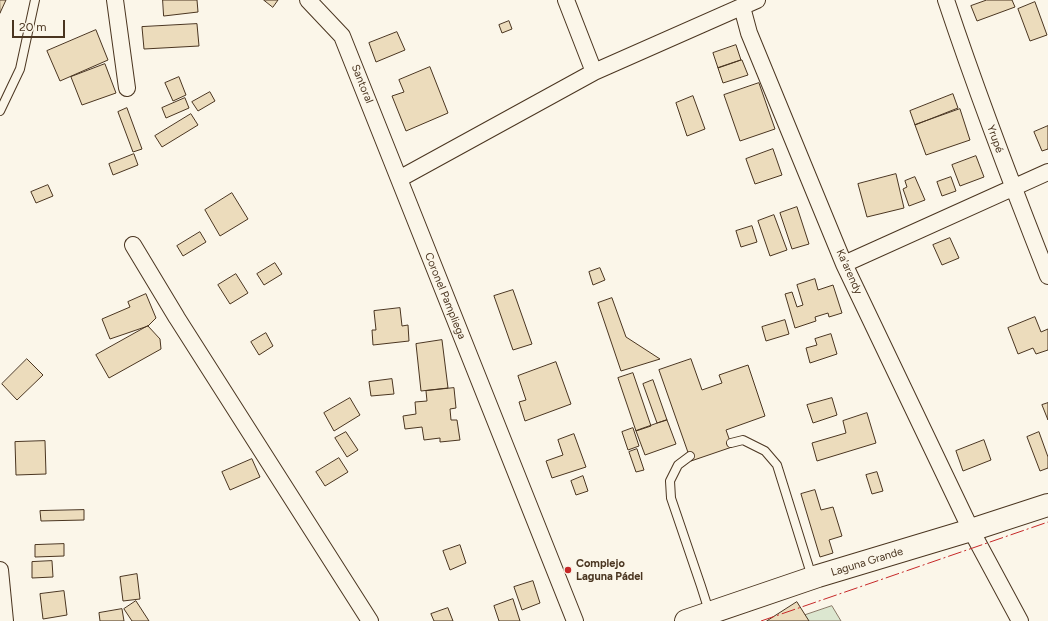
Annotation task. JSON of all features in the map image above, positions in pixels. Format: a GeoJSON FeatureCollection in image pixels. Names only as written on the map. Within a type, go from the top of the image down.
{"type":"FeatureCollection","features":[{"type":"Feature","properties":{"kind":"main road","name":"Laguna Grande"},"geometry":{"type":"LineString","coordinates":[[686,621],[812,578],[1048,505]]}},
{"type":"Feature","properties":{"kind":"street"},"geometry":{"type":"LineString","coordinates":[[115,0],[126,88]]}},
{"type":"Feature","properties":{"kind":"street","name":"Santoral"},"geometry":{"type":"LineString","coordinates":[[308,0],[342,36],[399,179]]}},
{"type":"Feature","properties":{"kind":"street"},"geometry":{"type":"LineString","coordinates":[[566,0],[594,72]]}},
{"type":"Feature","properties":{"kind":"street"},"geometry":{"type":"LineString","coordinates":[[399,179],[594,72],[757,0]]}},
{"type":"Feature","properties":{"kind":"street","name":"Yrupé"},"geometry":{"type":"LineString","coordinates":[[946,0],[960,43],[1013,188],[1048,276]]}},
{"type":"Feature","properties":{"kind":"street","name":"Ka'arendy"},"geometry":{"type":"LineString","coordinates":[[742,7],[749,33],[844,264],[971,530],[1020,621]]}},
{"type":"Feature","properties":{"kind":"street"},"geometry":{"type":"LineString","coordinates":[[844,264],[1048,172]]}},
{"type":"Feature","properties":{"kind":"street","name":"Coronel Pampliega"},"geometry":{"type":"LineString","coordinates":[[399,179],[575,621]]}},
{"type":"Feature","properties":{"kind":"street"},"geometry":{"type":"LineString","coordinates":[[133,245],[181,324],[370,621]]}},
{"type":"Feature","properties":{"kind":"street"},"geometry":{"type":"LineString","coordinates":[[0,570],[4,621]]}},
{"type":"Feature","properties":{"kind":"lane"},"geometry":{"type":"LineString","coordinates":[[0,111],[20,69],[35,0]]}},
{"type":"Feature","properties":{"kind":"lane"},"geometry":{"type":"LineString","coordinates":[[731,443],[743,440],[765,450],[777,465],[812,578]]}},
{"type":"Feature","properties":{"kind":"lane"},"geometry":{"type":"LineString","coordinates":[[690,456],[678,465],[670,481],[671,498],[710,613]]}},
{"type":"Feature","properties":{"kind":"green space"},"geometry":{"type":"Polygon","coordinates":[[[832,606],[841,621],[787,621],[832,606]]]}},
{"type":"Feature","properties":{"kind":"building"},"geometry":{"type":"Polygon","coordinates":[[[0,0],[6,0],[0,13],[0,0]]]}},
{"type":"Feature","properties":{"kind":"building"},"geometry":{"type":"Polygon","coordinates":[[[163,0],[197,0],[198,12],[164,16],[163,0]]]}},
{"type":"Feature","properties":{"kind":"building"},"geometry":{"type":"Polygon","coordinates":[[[264,0],[278,0],[273,7],[264,0]]]}},
{"type":"Feature","properties":{"kind":"building"},"geometry":{"type":"Polygon","coordinates":[[[987,0],[1012,0],[1015,7],[977,21],[971,6],[987,0]]]}},
{"type":"Feature","properties":{"kind":"building"},"geometry":{"type":"Polygon","coordinates":[[[1035,2],[1047,35],[1030,41],[1018,9],[1035,2]]]}},
{"type":"Feature","properties":{"kind":"building"},"geometry":{"type":"Polygon","coordinates":[[[509,21],[512,29],[502,33],[499,25],[509,21]]]}},
{"type":"Feature","properties":{"kind":"building"},"geometry":{"type":"Polygon","coordinates":[[[197,24],[199,46],[144,49],[142,27],[197,24]]]}},
{"type":"Feature","properties":{"kind":"building"},"geometry":{"type":"Polygon","coordinates":[[[96,30],[108,60],[60,81],[47,51],[96,30]]]}},
{"type":"Feature","properties":{"kind":"building"},"geometry":{"type":"Polygon","coordinates":[[[397,32],[405,50],[376,62],[369,43],[397,32]]]}},
{"type":"Feature","properties":{"kind":"building"},"geometry":{"type":"Polygon","coordinates":[[[736,45],[741,60],[718,68],[713,53],[736,45]]]}},
{"type":"Feature","properties":{"kind":"building"},"geometry":{"type":"Polygon","coordinates":[[[741,60],[748,75],[723,83],[718,68],[741,60]]]}},
{"type":"Feature","properties":{"kind":"building"},"geometry":{"type":"Polygon","coordinates":[[[105,64],[116,93],[82,105],[71,77],[105,64]]]}},
{"type":"Feature","properties":{"kind":"building"},"geometry":{"type":"Polygon","coordinates":[[[430,67],[448,113],[406,131],[392,96],[404,92],[399,80],[430,67]]]}},
{"type":"Feature","properties":{"kind":"building"},"geometry":{"type":"Polygon","coordinates":[[[179,77],[186,95],[173,101],[165,83],[179,77]]]}},
{"type":"Feature","properties":{"kind":"building"},"geometry":{"type":"Polygon","coordinates":[[[759,83],[775,129],[740,141],[724,95],[759,83]]]}},
{"type":"Feature","properties":{"kind":"building"},"geometry":{"type":"Polygon","coordinates":[[[210,92],[215,101],[198,111],[192,102],[210,92]]]}},
{"type":"Feature","properties":{"kind":"building"},"geometry":{"type":"Polygon","coordinates":[[[953,94],[958,108],[915,125],[910,111],[953,94]]]}},
{"type":"Feature","properties":{"kind":"building"},"geometry":{"type":"Polygon","coordinates":[[[693,96],[705,129],[687,136],[676,103],[693,96]]]}},
{"type":"Feature","properties":{"kind":"building"},"geometry":{"type":"Polygon","coordinates":[[[185,98],[189,108],[166,118],[162,108],[185,98]]]}},
{"type":"Feature","properties":{"kind":"building"},"geometry":{"type":"Polygon","coordinates":[[[127,108],[142,149],[133,152],[118,112],[127,108]]]}},
{"type":"Feature","properties":{"kind":"building"},"geometry":{"type":"Polygon","coordinates":[[[960,109],[970,140],[926,155],[915,125],[960,109]]]}},
{"type":"Feature","properties":{"kind":"building"},"geometry":{"type":"Polygon","coordinates":[[[191,114],[198,125],[162,147],[155,136],[191,114]]]}},
{"type":"Feature","properties":{"kind":"building"},"geometry":{"type":"Polygon","coordinates":[[[1048,126],[1048,149],[1042,151],[1034,132],[1048,126]]]}},
{"type":"Feature","properties":{"kind":"building"},"geometry":{"type":"Polygon","coordinates":[[[773,149],[782,175],[755,184],[746,159],[773,149]]]}},
{"type":"Feature","properties":{"kind":"building"},"geometry":{"type":"Polygon","coordinates":[[[134,154],[138,165],[113,175],[109,164],[134,154]]]}},
{"type":"Feature","properties":{"kind":"building"},"geometry":{"type":"Polygon","coordinates":[[[976,156],[984,177],[960,186],[952,165],[976,156]]]}},
{"type":"Feature","properties":{"kind":"building"},"geometry":{"type":"Polygon","coordinates":[[[896,174],[904,208],[867,217],[858,184],[896,174]]]}},
{"type":"Feature","properties":{"kind":"building"},"geometry":{"type":"Polygon","coordinates":[[[915,177],[925,200],[909,206],[903,189],[907,187],[905,181],[915,177]]]}},
{"type":"Feature","properties":{"kind":"building"},"geometry":{"type":"Polygon","coordinates":[[[951,177],[956,191],[942,196],[937,182],[951,177]]]}},
{"type":"Feature","properties":{"kind":"building"},"geometry":{"type":"Polygon","coordinates":[[[48,185],[53,196],[36,203],[31,192],[48,185]]]}},
{"type":"Feature","properties":{"kind":"building"},"geometry":{"type":"Polygon","coordinates":[[[232,193],[248,219],[220,236],[205,210],[232,193]]]}},
{"type":"Feature","properties":{"kind":"building"},"geometry":{"type":"Polygon","coordinates":[[[797,207],[809,244],[792,249],[780,213],[797,207]]]}},
{"type":"Feature","properties":{"kind":"building"},"geometry":{"type":"Polygon","coordinates":[[[774,215],[787,250],[770,256],[758,221],[774,215]]]}},
{"type":"Feature","properties":{"kind":"building"},"geometry":{"type":"Polygon","coordinates":[[[752,226],[757,242],[741,247],[736,231],[752,226]]]}},
{"type":"Feature","properties":{"kind":"building"},"geometry":{"type":"Polygon","coordinates":[[[200,232],[206,242],[183,256],[177,246],[200,232]]]}},
{"type":"Feature","properties":{"kind":"building"},"geometry":{"type":"Polygon","coordinates":[[[950,238],[959,258],[942,265],[933,245],[950,238]]]}},
{"type":"Feature","properties":{"kind":"building"},"geometry":{"type":"Polygon","coordinates":[[[275,263],[282,274],[264,285],[257,274],[275,263]]]}},
{"type":"Feature","properties":{"kind":"building"},"geometry":{"type":"Polygon","coordinates":[[[600,268],[605,280],[593,285],[589,272],[600,268]]]}},
{"type":"Feature","properties":{"kind":"building"},"geometry":{"type":"Polygon","coordinates":[[[236,274],[248,293],[230,304],[218,285],[236,274]]]}},
{"type":"Feature","properties":{"kind":"building"},"geometry":{"type":"Polygon","coordinates":[[[815,279],[818,290],[833,285],[842,313],[829,317],[828,313],[815,317],[816,321],[795,328],[785,294],[792,292],[797,307],[803,305],[797,285],[815,279]]]}},
{"type":"Feature","properties":{"kind":"building"},"geometry":{"type":"Polygon","coordinates":[[[513,290],[532,344],[513,350],[494,296],[513,290]]]}},
{"type":"Feature","properties":{"kind":"building"},"geometry":{"type":"Polygon","coordinates":[[[146,294],[156,318],[148,326],[110,339],[102,319],[130,307],[128,302],[146,294]]]}},
{"type":"Feature","properties":{"kind":"building"},"geometry":{"type":"Polygon","coordinates":[[[612,298],[626,337],[660,359],[621,371],[598,303],[612,298]]]}},
{"type":"Feature","properties":{"kind":"building"},"geometry":{"type":"Polygon","coordinates":[[[400,308],[402,326],[408,325],[409,341],[373,345],[372,330],[376,330],[374,311],[400,308]]]}},
{"type":"Feature","properties":{"kind":"building"},"geometry":{"type":"Polygon","coordinates":[[[1035,317],[1041,332],[1048,329],[1048,350],[1036,354],[1033,348],[1018,354],[1008,328],[1035,317]]]}},
{"type":"Feature","properties":{"kind":"building"},"geometry":{"type":"Polygon","coordinates":[[[785,320],[789,334],[766,341],[762,327],[785,320]]]}},
{"type":"Feature","properties":{"kind":"building"},"geometry":{"type":"Polygon","coordinates":[[[148,326],[160,339],[161,349],[109,378],[96,355],[148,326]]]}},
{"type":"Feature","properties":{"kind":"building"},"geometry":{"type":"Polygon","coordinates":[[[266,333],[273,346],[259,355],[251,342],[266,333]]]}},
{"type":"Feature","properties":{"kind":"building"},"geometry":{"type":"Polygon","coordinates":[[[831,334],[837,354],[810,363],[806,348],[817,345],[815,339],[831,334]]]}},
{"type":"Feature","properties":{"kind":"building"},"geometry":{"type":"Polygon","coordinates":[[[442,340],[448,388],[421,391],[416,344],[442,340]]]}},
{"type":"Feature","properties":{"kind":"building"},"geometry":{"type":"Polygon","coordinates":[[[27,359],[43,375],[17,400],[2,384],[27,359]]]}},
{"type":"Feature","properties":{"kind":"building"},"geometry":{"type":"Polygon","coordinates":[[[691,359],[702,390],[722,383],[719,375],[748,365],[765,416],[726,430],[732,447],[691,461],[659,370],[691,359]]]}},
{"type":"Feature","properties":{"kind":"building"},"geometry":{"type":"Polygon","coordinates":[[[556,362],[571,404],[525,421],[519,402],[526,400],[518,376],[556,362]]]}},
{"type":"Feature","properties":{"kind":"building"},"geometry":{"type":"Polygon","coordinates":[[[633,373],[651,426],[636,431],[618,378],[633,373]]]}},
{"type":"Feature","properties":{"kind":"building"},"geometry":{"type":"Polygon","coordinates":[[[392,379],[394,394],[371,396],[369,382],[392,379]]]}},
{"type":"Feature","properties":{"kind":"building"},"geometry":{"type":"Polygon","coordinates":[[[653,380],[667,420],[657,423],[643,384],[653,380]]]}},
{"type":"Feature","properties":{"kind":"building"},"geometry":{"type":"Polygon","coordinates":[[[454,388],[456,408],[450,409],[451,420],[457,420],[460,440],[440,442],[440,438],[424,440],[422,427],[405,429],[403,416],[416,414],[415,402],[427,401],[426,391],[454,388]]]}},
{"type":"Feature","properties":{"kind":"building"},"geometry":{"type":"Polygon","coordinates":[[[350,398],[360,415],[334,431],[324,413],[350,398]]]}},
{"type":"Feature","properties":{"kind":"building"},"geometry":{"type":"Polygon","coordinates":[[[832,398],[837,415],[813,423],[807,405],[832,398]]]}},
{"type":"Feature","properties":{"kind":"building"},"geometry":{"type":"Polygon","coordinates":[[[1048,403],[1048,420],[1042,405],[1048,403]]]}},
{"type":"Feature","properties":{"kind":"building"},"geometry":{"type":"Polygon","coordinates":[[[867,413],[876,443],[817,461],[812,443],[846,433],[843,421],[867,413]]]}},
{"type":"Feature","properties":{"kind":"building"},"geometry":{"type":"Polygon","coordinates":[[[667,420],[676,444],[645,455],[636,431],[667,420]]]}},
{"type":"Feature","properties":{"kind":"building"},"geometry":{"type":"Polygon","coordinates":[[[633,428],[639,446],[628,450],[622,432],[633,428]]]}},
{"type":"Feature","properties":{"kind":"building"},"geometry":{"type":"Polygon","coordinates":[[[346,432],[358,450],[347,457],[335,438],[346,432]]]}},
{"type":"Feature","properties":{"kind":"building"},"geometry":{"type":"Polygon","coordinates":[[[1039,432],[1048,457],[1048,468],[1040,471],[1027,437],[1039,432]]]}},
{"type":"Feature","properties":{"kind":"building"},"geometry":{"type":"Polygon","coordinates":[[[574,434],[586,467],[552,478],[546,461],[563,455],[558,440],[574,434]]]}},
{"type":"Feature","properties":{"kind":"building"},"geometry":{"type":"Polygon","coordinates":[[[984,440],[991,460],[963,471],[956,451],[984,440]]]}},
{"type":"Feature","properties":{"kind":"building"},"geometry":{"type":"Polygon","coordinates":[[[45,441],[46,474],[16,475],[15,442],[45,441]]]}},
{"type":"Feature","properties":{"kind":"building"},"geometry":{"type":"Polygon","coordinates":[[[637,449],[644,470],[636,472],[629,452],[637,449]]]}},
{"type":"Feature","properties":{"kind":"building"},"geometry":{"type":"Polygon","coordinates":[[[339,458],[348,472],[325,486],[316,472],[339,458]]]}},
{"type":"Feature","properties":{"kind":"building"},"geometry":{"type":"Polygon","coordinates":[[[252,459],[260,477],[230,490],[222,472],[252,459]]]}},
{"type":"Feature","properties":{"kind":"building"},"geometry":{"type":"Polygon","coordinates":[[[877,472],[883,491],[872,494],[866,475],[877,472]]]}},
{"type":"Feature","properties":{"kind":"building"},"geometry":{"type":"Polygon","coordinates":[[[583,476],[588,491],[576,495],[571,481],[583,476]]]}},
{"type":"Feature","properties":{"kind":"building"},"geometry":{"type":"Polygon","coordinates":[[[815,490],[821,510],[833,507],[842,536],[829,540],[833,553],[820,557],[801,494],[815,490]]]}},
{"type":"Feature","properties":{"kind":"building"},"geometry":{"type":"Polygon","coordinates":[[[84,510],[84,520],[41,521],[40,511],[84,510]]]}},
{"type":"Feature","properties":{"kind":"building"},"geometry":{"type":"Polygon","coordinates":[[[64,544],[64,556],[35,557],[35,545],[64,544]]]}},
{"type":"Feature","properties":{"kind":"building"},"geometry":{"type":"Polygon","coordinates":[[[460,545],[466,563],[450,570],[443,551],[460,545]]]}},
{"type":"Feature","properties":{"kind":"building"},"geometry":{"type":"Polygon","coordinates":[[[52,561],[53,577],[32,578],[32,562],[52,561]]]}},
{"type":"Feature","properties":{"kind":"building"},"geometry":{"type":"Polygon","coordinates":[[[137,574],[140,599],[123,601],[120,577],[137,574]]]}},
{"type":"Feature","properties":{"kind":"building"},"geometry":{"type":"Polygon","coordinates":[[[533,581],[540,603],[522,610],[514,587],[533,581]]]}},
{"type":"Feature","properties":{"kind":"building"},"geometry":{"type":"Polygon","coordinates":[[[64,591],[67,615],[43,619],[40,594],[64,591]]]}},
{"type":"Feature","properties":{"kind":"building"},"geometry":{"type":"Polygon","coordinates":[[[513,599],[520,621],[499,621],[494,606],[513,599]]]}},
{"type":"Feature","properties":{"kind":"building"},"geometry":{"type":"Polygon","coordinates":[[[136,601],[149,621],[132,621],[124,609],[136,601]]]}},
{"type":"Feature","properties":{"kind":"building"},"geometry":{"type":"Polygon","coordinates":[[[797,602],[809,621],[767,621],[797,602]]]}},
{"type":"Feature","properties":{"kind":"building"},"geometry":{"type":"Polygon","coordinates":[[[448,608],[453,621],[434,621],[431,614],[448,608]]]}},
{"type":"Feature","properties":{"kind":"building"},"geometry":{"type":"Polygon","coordinates":[[[122,609],[124,621],[100,621],[99,613],[122,609]]]}},
{"type":"Feature","properties":{"kind":"power"},"geometry":{"type":"LineString","coordinates":[[761,621],[1048,522]]}},
{"type":"Feature","properties":{"kind":"place","name":"Complejo Laguna Pádel"},"geometry":{"type":"Point","coordinates":[568,570]}}]}
